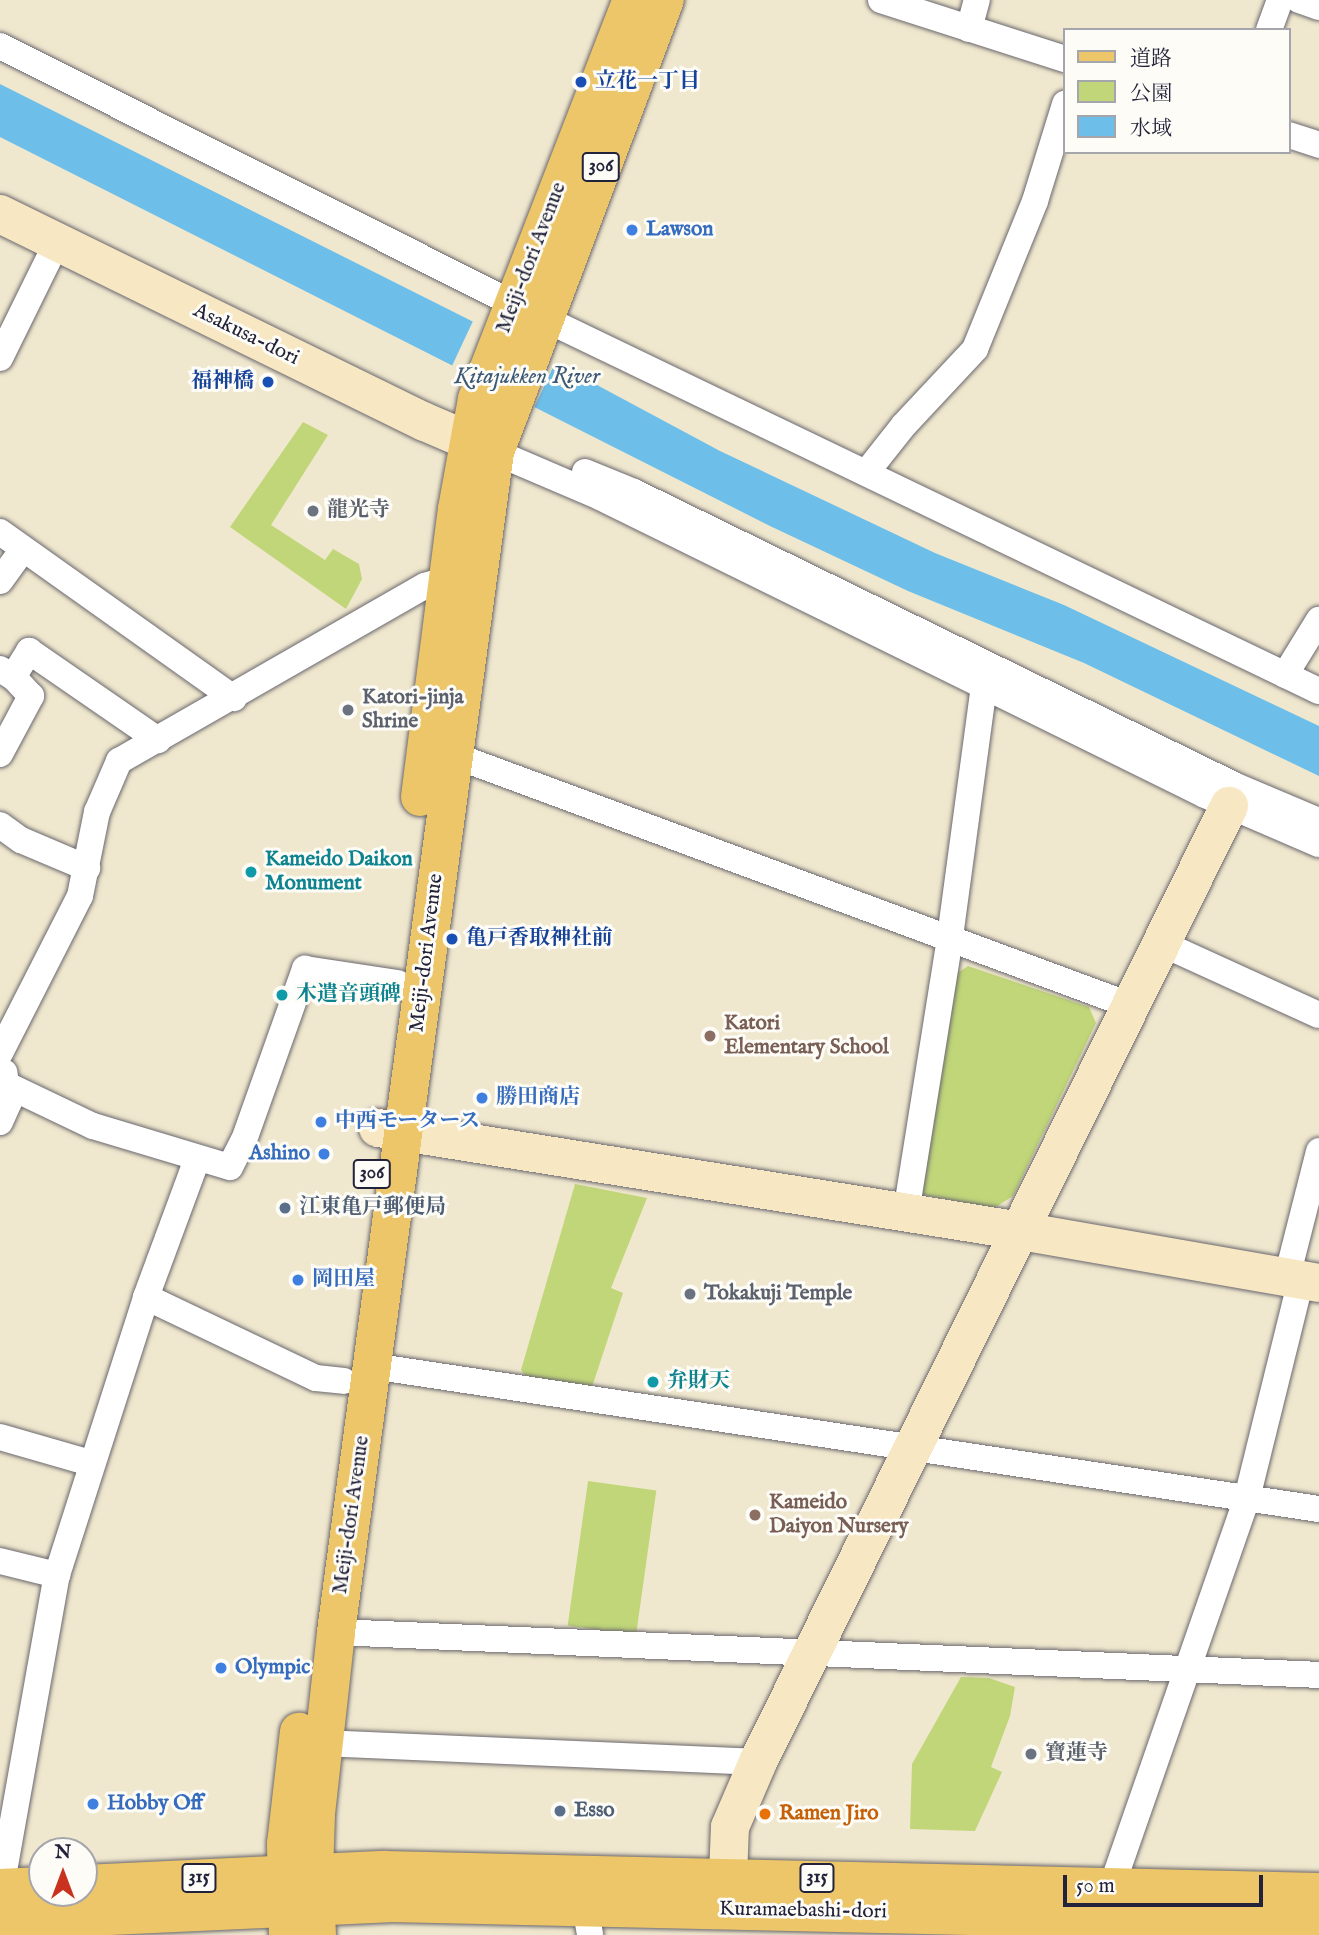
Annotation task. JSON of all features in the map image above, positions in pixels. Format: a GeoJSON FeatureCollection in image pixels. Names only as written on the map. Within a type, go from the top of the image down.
{"type":"FeatureCollection","features":[{"type":"Feature","properties":{"kind":"main road","name":"Meiji-dori Avenue"},"geometry":{"type":"LineString","coordinates":[[391,1130],[398,983],[447,579],[489,428],[632,0]]}},
{"type":"Feature","properties":{"kind":"main road","name":"Meiji-dori Avenue"},"geometry":{"type":"LineString","coordinates":[[526,318],[665,0]]}},
{"type":"Feature","properties":{"kind":"main road","name":"Meiji-dori Avenue"},"geometry":{"type":"LineString","coordinates":[[301,1905],[288,1814],[358,1373],[391,1130],[453,755],[489,428]]}},
{"type":"Feature","properties":{"kind":"main road","name":"Meiji-dori Avenue"},"geometry":{"type":"LineString","coordinates":[[301,1905],[336,1632],[358,1373]]}},
{"type":"Feature","properties":{"kind":"main road","name":"Kuramaebashi-dori"},"geometry":{"type":"LineString","coordinates":[[301,1905],[385,1870],[727,1907],[1312,1919]]}},
{"type":"Feature","properties":{"kind":"main road"},"geometry":{"type":"LineString","coordinates":[[0,1899],[28,1890]]}},
{"type":"Feature","properties":{"kind":"main road","name":"315"},"geometry":{"type":"LineString","coordinates":[[0,1899],[93,1911],[301,1905]]}},
{"type":"Feature","properties":{"kind":"main road","name":"Kuramaebashi-dori"},"geometry":{"type":"LineString","coordinates":[[301,1905],[389,1903],[587,1920],[727,1907]]}},
{"type":"Feature","properties":{"kind":"street"},"geometry":{"type":"LineString","coordinates":[[881,0],[1064,59]]}},
{"type":"Feature","properties":{"kind":"street"},"geometry":{"type":"LineString","coordinates":[[969,29],[977,0]]}},
{"type":"Feature","properties":{"kind":"street"},"geometry":{"type":"LineString","coordinates":[[1270,28],[1280,0]]}},
{"type":"Feature","properties":{"kind":"street"},"geometry":{"type":"LineString","coordinates":[[1299,0],[1319,7]]}},
{"type":"Feature","properties":{"kind":"street"},"geometry":{"type":"LineString","coordinates":[[0,46],[526,318],[866,473],[1319,691]]}},
{"type":"Feature","properties":{"kind":"street"},"geometry":{"type":"LineString","coordinates":[[866,473],[904,425],[975,349],[1035,201],[1064,107]]}},
{"type":"Feature","properties":{"kind":"street"},"geometry":{"type":"LineString","coordinates":[[1291,136],[1319,145]]}},
{"type":"Feature","properties":{"kind":"street","name":"Asakusa-dori"},"geometry":{"type":"LineString","coordinates":[[0,214],[57,242],[489,428]]}},
{"type":"Feature","properties":{"kind":"street"},"geometry":{"type":"LineString","coordinates":[[0,358],[57,242]]}},
{"type":"Feature","properties":{"kind":"street"},"geometry":{"type":"LineString","coordinates":[[489,428],[600,497],[1229,806],[1319,844]]}},
{"type":"Feature","properties":{"kind":"street"},"geometry":{"type":"LineString","coordinates":[[489,428],[521,446],[635,492],[1236,786],[1319,821]]}},
{"type":"Feature","properties":{"kind":"street"},"geometry":{"type":"LineString","coordinates":[[0,532],[234,698]]}},
{"type":"Feature","properties":{"kind":"street"},"geometry":{"type":"LineString","coordinates":[[0,581],[23,549]]}},
{"type":"Feature","properties":{"kind":"street"},"geometry":{"type":"LineString","coordinates":[[0,1122],[9,1102],[0,1053],[80,896],[97,812],[118,761],[234,698],[414,593],[447,579]]}},
{"type":"Feature","properties":{"kind":"street"},"geometry":{"type":"LineString","coordinates":[[1285,675],[1319,620]]}},
{"type":"Feature","properties":{"kind":"street"},"geometry":{"type":"LineString","coordinates":[[0,754],[31,696],[6,673],[29,651],[158,740]]}},
{"type":"Feature","properties":{"kind":"street"},"geometry":{"type":"LineString","coordinates":[[906,1213],[950,937],[984,686]]}},
{"type":"Feature","properties":{"kind":"street"},"geometry":{"type":"LineString","coordinates":[[453,755],[1132,1006]]}},
{"type":"Feature","properties":{"kind":"street"},"geometry":{"type":"LineString","coordinates":[[727,1907],[730,1827],[758,1762],[1229,806]]}},
{"type":"Feature","properties":{"kind":"street"},"geometry":{"type":"LineString","coordinates":[[0,825],[21,840],[87,868]]}},
{"type":"Feature","properties":{"kind":"street"},"geometry":{"type":"LineString","coordinates":[[1163,944],[1319,1015]]}},
{"type":"Feature","properties":{"kind":"street"},"geometry":{"type":"LineString","coordinates":[[7,1085],[93,1126],[230,1167],[244,1140],[305,969],[398,983]]}},
{"type":"Feature","properties":{"kind":"street"},"geometry":{"type":"LineString","coordinates":[[391,1130],[1021,1231],[1303,1280]]}},
{"type":"Feature","properties":{"kind":"street"},"geometry":{"type":"LineString","coordinates":[[1104,1913],[1247,1498],[1303,1280],[1319,1151]]}},
{"type":"Feature","properties":{"kind":"street"},"geometry":{"type":"LineString","coordinates":[[0,1899],[57,1575],[90,1463],[146,1297],[198,1159]]}},
{"type":"Feature","properties":{"kind":"street"},"geometry":{"type":"LineString","coordinates":[[146,1297],[316,1378],[358,1373],[914,1448],[1319,1509]]}},
{"type":"Feature","properties":{"kind":"street"},"geometry":{"type":"LineString","coordinates":[[0,1437],[90,1463]]}},
{"type":"Feature","properties":{"kind":"street"},"geometry":{"type":"LineString","coordinates":[[0,1561],[57,1575]]}},
{"type":"Feature","properties":{"kind":"street"},"geometry":{"type":"LineString","coordinates":[[336,1632],[1319,1675]]}},
{"type":"Feature","properties":{"kind":"street"},"geometry":{"type":"LineString","coordinates":[[323,1743],[758,1762]]}},
{"type":"Feature","properties":{"kind":"green space"},"geometry":{"type":"Polygon","coordinates":[[[303,422],[328,435],[271,525],[325,560],[333,549],[359,564],[362,579],[346,609],[230,527],[303,422]]]}},
{"type":"Feature","properties":{"kind":"green space"},"geometry":{"type":"Polygon","coordinates":[[[968,966],[1089,1007],[1096,1023],[1013,1196],[994,1208],[924,1195],[921,1188],[956,974],[968,966]]]}},
{"type":"Feature","properties":{"kind":"green space"},"geometry":{"type":"Polygon","coordinates":[[[575,1184],[647,1198],[611,1288],[623,1293],[592,1387],[528,1379],[521,1370],[575,1184]]]}},
{"type":"Feature","properties":{"kind":"green space"},"geometry":{"type":"Polygon","coordinates":[[[588,1481],[656,1491],[636,1635],[568,1626],[588,1481]]]}},
{"type":"Feature","properties":{"kind":"green space"},"geometry":{"type":"Polygon","coordinates":[[[961,1677],[989,1678],[1015,1687],[1010,1716],[991,1767],[1002,1772],[975,1831],[910,1829],[912,1764],[961,1677]]]}},
{"type":"Feature","properties":{"kind":"water","name":"Kitajukken River"},"geometry":{"type":"Polygon","coordinates":[[[0,84],[569,370],[720,451],[935,553],[1064,605],[1319,726],[1319,776],[1084,663],[908,591],[770,526],[0,137],[0,84]]]}},
{"type":"Feature","properties":{"kind":"pier"},"geometry":{"type":"Polygon","coordinates":[[[473,321],[556,360],[533,410],[450,371],[473,321]]]}},
{"type":"Feature","properties":{"kind":"place","name":"立花一丁目"},"geometry":{"type":"Point","coordinates":[581,82]}},
{"type":"Feature","properties":{"kind":"place","name":"Lawson"},"geometry":{"type":"Point","coordinates":[632,230]}},
{"type":"Feature","properties":{"kind":"place","name":"福神橋"},"geometry":{"type":"Point","coordinates":[268,382]}},
{"type":"Feature","properties":{"kind":"place","name":"龍光寺"},"geometry":{"type":"Point","coordinates":[313,511]}},
{"type":"Feature","properties":{"kind":"place","name":"Katori-jinja Shrine"},"geometry":{"type":"Point","coordinates":[348,710]}},
{"type":"Feature","properties":{"kind":"place","name":"Kameido Daikon Monument"},"geometry":{"type":"Point","coordinates":[251,872]}},
{"type":"Feature","properties":{"kind":"place","name":"亀戸香取神社前"},"geometry":{"type":"Point","coordinates":[452,939]}},
{"type":"Feature","properties":{"kind":"place","name":"木遣音頭碑"},"geometry":{"type":"Point","coordinates":[282,995]}},
{"type":"Feature","properties":{"kind":"place","name":"Katori Elementary School"},"geometry":{"type":"Point","coordinates":[710,1036]}},
{"type":"Feature","properties":{"kind":"place","name":"勝田商店"},"geometry":{"type":"Point","coordinates":[482,1098]}},
{"type":"Feature","properties":{"kind":"place","name":"中西モータース"},"geometry":{"type":"Point","coordinates":[321,1122]}},
{"type":"Feature","properties":{"kind":"place","name":"Ashino"},"geometry":{"type":"Point","coordinates":[324,1154]}},
{"type":"Feature","properties":{"kind":"place","name":"江東亀戸郵便局"},"geometry":{"type":"Point","coordinates":[285,1208]}},
{"type":"Feature","properties":{"kind":"place","name":"岡田屋"},"geometry":{"type":"Point","coordinates":[298,1280]}},
{"type":"Feature","properties":{"kind":"place","name":"Tokakuji Temple"},"geometry":{"type":"Point","coordinates":[690,1294]}},
{"type":"Feature","properties":{"kind":"place","name":"弁財天"},"geometry":{"type":"Point","coordinates":[653,1382]}},
{"type":"Feature","properties":{"kind":"place","name":"Kameido Daiyon Nursery"},"geometry":{"type":"Point","coordinates":[755,1515]}},
{"type":"Feature","properties":{"kind":"place","name":"Olympic"},"geometry":{"type":"Point","coordinates":[221,1668]}},
{"type":"Feature","properties":{"kind":"place","name":"寶蓮寺"},"geometry":{"type":"Point","coordinates":[1031,1754]}},
{"type":"Feature","properties":{"kind":"place","name":"Hobby Off"},"geometry":{"type":"Point","coordinates":[93,1804]}},
{"type":"Feature","properties":{"kind":"place","name":"Esso"},"geometry":{"type":"Point","coordinates":[560,1811]}},
{"type":"Feature","properties":{"kind":"place","name":"Ramen Jiro"},"geometry":{"type":"Point","coordinates":[765,1814]}}]}
